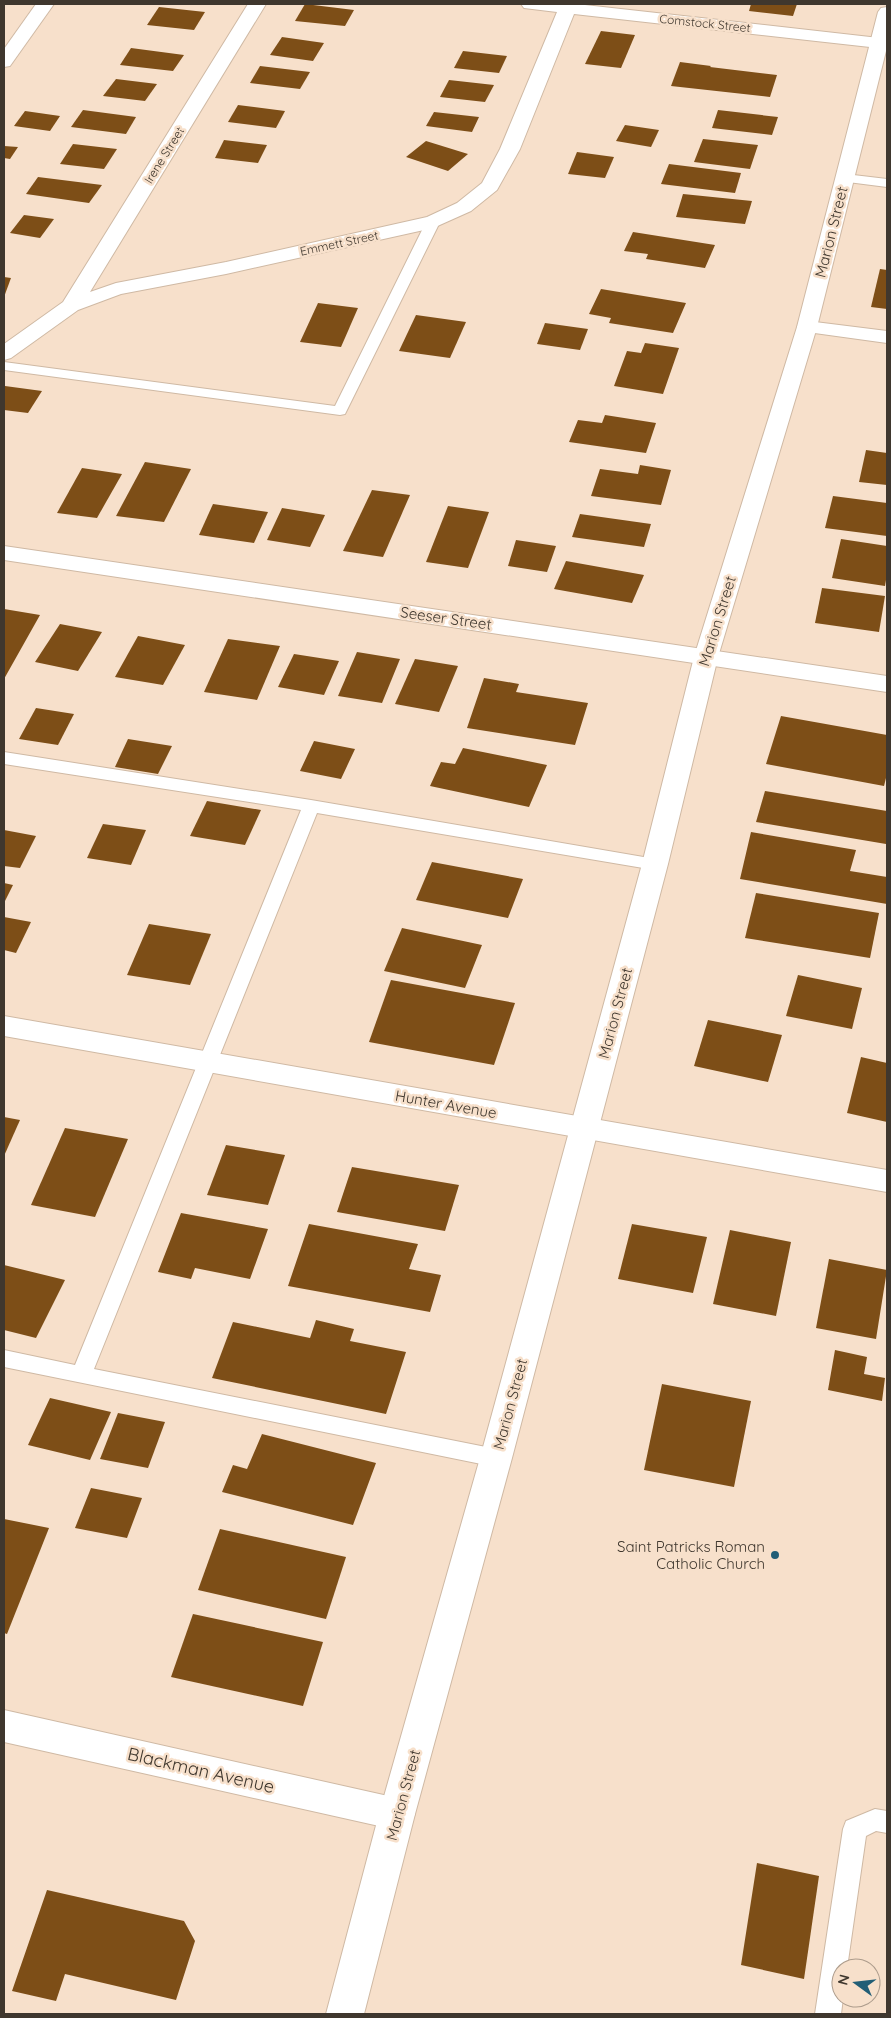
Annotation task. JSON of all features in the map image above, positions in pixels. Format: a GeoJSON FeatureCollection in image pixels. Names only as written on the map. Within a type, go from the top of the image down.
{"type":"FeatureCollection","features":[{"type":"Feature","properties":{"kind":"street"},"geometry":{"type":"LineString","coordinates":[[4,62],[46,4]]}},
{"type":"Feature","properties":{"kind":"street","name":"Irene Street"},"geometry":{"type":"LineString","coordinates":[[71,306],[257,4]]}},
{"type":"Feature","properties":{"kind":"street","name":"Comstock Street"},"geometry":{"type":"LineString","coordinates":[[530,4],[882,46]]}},
{"type":"Feature","properties":{"kind":"street","name":"Emmett Street"},"geometry":{"type":"LineString","coordinates":[[4,354],[71,306],[116,289],[226,268],[434,222],[464,207],[490,186],[510,149],[568,8]]}},
{"type":"Feature","properties":{"kind":"street","name":"Marion Street"},"geometry":{"type":"LineString","coordinates":[[345,2014],[397,1814],[496,1458],[655,864],[706,657],[807,327],[845,178],[882,46],[887,12]]}},
{"type":"Feature","properties":{"kind":"street"},"geometry":{"type":"LineString","coordinates":[[807,327],[887,337]]}},
{"type":"Feature","properties":{"kind":"street","name":"Seeser Street"},"geometry":{"type":"LineString","coordinates":[[4,553],[887,684]]}},
{"type":"Feature","properties":{"kind":"street","name":"Hunter Avenue"},"geometry":{"type":"LineString","coordinates":[[4,1026],[887,1181]]}},
{"type":"Feature","properties":{"kind":"street","name":"Blackman Avenue"},"geometry":{"type":"LineString","coordinates":[[4,1726],[397,1814]]}},
{"type":"Feature","properties":{"kind":"lane"},"geometry":{"type":"LineString","coordinates":[[845,178],[887,183]]}},
{"type":"Feature","properties":{"kind":"lane"},"geometry":{"type":"LineString","coordinates":[[4,366],[340,411],[434,222]]}},
{"type":"Feature","properties":{"kind":"lane"},"geometry":{"type":"LineString","coordinates":[[4,758],[311,806],[655,864]]}},
{"type":"Feature","properties":{"kind":"lane"},"geometry":{"type":"LineString","coordinates":[[82,1375],[311,806]]}},
{"type":"Feature","properties":{"kind":"lane"},"geometry":{"type":"LineString","coordinates":[[4,1359],[496,1458]]}},
{"type":"Feature","properties":{"kind":"lane"},"geometry":{"type":"LineString","coordinates":[[828,2014],[855,1829],[876,1820],[887,1822]]}},
{"type":"Feature","properties":{"kind":"building"},"geometry":{"type":"Polygon","coordinates":[[[305,4],[354,10],[345,26],[295,21],[305,4]]]}},
{"type":"Feature","properties":{"kind":"building"},"geometry":{"type":"Polygon","coordinates":[[[751,4],[797,4],[793,16],[749,11],[751,4]]]}},
{"type":"Feature","properties":{"kind":"building"},"geometry":{"type":"Polygon","coordinates":[[[159,7],[205,12],[194,30],[147,25],[159,7]]]}},
{"type":"Feature","properties":{"kind":"building"},"geometry":{"type":"Polygon","coordinates":[[[601,31],[635,35],[621,68],[585,64],[601,31]]]}},
{"type":"Feature","properties":{"kind":"building"},"geometry":{"type":"Polygon","coordinates":[[[282,37],[324,43],[313,61],[270,55],[282,37]]]}},
{"type":"Feature","properties":{"kind":"building"},"geometry":{"type":"Polygon","coordinates":[[[131,48],[184,55],[173,71],[120,65],[131,48]]]}},
{"type":"Feature","properties":{"kind":"building"},"geometry":{"type":"Polygon","coordinates":[[[463,51],[507,56],[499,73],[454,68],[463,51]]]}},
{"type":"Feature","properties":{"kind":"building"},"geometry":{"type":"Polygon","coordinates":[[[680,62],[777,75],[770,97],[671,86],[680,62]]]}},
{"type":"Feature","properties":{"kind":"building"},"geometry":{"type":"Polygon","coordinates":[[[260,66],[310,72],[300,89],[250,83],[260,66]]]}},
{"type":"Feature","properties":{"kind":"building"},"geometry":{"type":"Polygon","coordinates":[[[116,79],[157,84],[145,101],[103,96],[116,79]]]}},
{"type":"Feature","properties":{"kind":"building"},"geometry":{"type":"Polygon","coordinates":[[[449,80],[494,85],[485,102],[440,97],[449,80]]]}},
{"type":"Feature","properties":{"kind":"building"},"geometry":{"type":"Polygon","coordinates":[[[238,105],[285,111],[276,128],[228,122],[238,105]]]}},
{"type":"Feature","properties":{"kind":"building"},"geometry":{"type":"Polygon","coordinates":[[[83,110],[136,117],[126,134],[71,127],[83,110]]]}},
{"type":"Feature","properties":{"kind":"building"},"geometry":{"type":"Polygon","coordinates":[[[718,110],[778,117],[772,135],[712,128],[718,110]]]}},
{"type":"Feature","properties":{"kind":"building"},"geometry":{"type":"Polygon","coordinates":[[[25,111],[60,116],[50,131],[14,126],[25,111]]]}},
{"type":"Feature","properties":{"kind":"building"},"geometry":{"type":"Polygon","coordinates":[[[434,112],[479,117],[472,132],[426,126],[434,112]]]}},
{"type":"Feature","properties":{"kind":"building"},"geometry":{"type":"Polygon","coordinates":[[[625,125],[659,130],[651,147],[616,141],[625,125]]]}},
{"type":"Feature","properties":{"kind":"building"},"geometry":{"type":"Polygon","coordinates":[[[703,139],[758,145],[750,169],[694,162],[703,139]]]}},
{"type":"Feature","properties":{"kind":"building"},"geometry":{"type":"Polygon","coordinates":[[[224,140],[267,145],[258,163],[215,158],[224,140]]]}},
{"type":"Feature","properties":{"kind":"building"},"geometry":{"type":"Polygon","coordinates":[[[426,141],[468,154],[448,171],[406,157],[426,141]]]}},
{"type":"Feature","properties":{"kind":"building"},"geometry":{"type":"Polygon","coordinates":[[[73,144],[117,149],[104,169],[60,164],[73,144]]]}},
{"type":"Feature","properties":{"kind":"building"},"geometry":{"type":"Polygon","coordinates":[[[4,146],[18,147],[10,159],[4,158],[4,146]]]}},
{"type":"Feature","properties":{"kind":"building"},"geometry":{"type":"Polygon","coordinates":[[[577,152],[614,157],[605,178],[568,174],[577,152]]]}},
{"type":"Feature","properties":{"kind":"building"},"geometry":{"type":"Polygon","coordinates":[[[669,164],[741,173],[735,193],[661,184],[669,164]]]}},
{"type":"Feature","properties":{"kind":"building"},"geometry":{"type":"Polygon","coordinates":[[[38,177],[102,185],[89,203],[26,194],[38,177]]]}},
{"type":"Feature","properties":{"kind":"building"},"geometry":{"type":"Polygon","coordinates":[[[683,194],[752,201],[745,224],[676,217],[683,194]]]}},
{"type":"Feature","properties":{"kind":"building"},"geometry":{"type":"Polygon","coordinates":[[[24,215],[54,219],[40,238],[10,233],[24,215]]]}},
{"type":"Feature","properties":{"kind":"building"},"geometry":{"type":"Polygon","coordinates":[[[633,232],[715,245],[705,268],[646,259],[648,254],[624,251],[633,232]]]}},
{"type":"Feature","properties":{"kind":"building"},"geometry":{"type":"Polygon","coordinates":[[[880,269],[887,270],[887,309],[871,307],[880,269]]]}},
{"type":"Feature","properties":{"kind":"building"},"geometry":{"type":"Polygon","coordinates":[[[4,277],[11,278],[4,297],[4,277]]]}},
{"type":"Feature","properties":{"kind":"building"},"geometry":{"type":"Polygon","coordinates":[[[601,289],[686,303],[673,333],[609,323],[611,318],[589,314],[601,289]]]}},
{"type":"Feature","properties":{"kind":"building"},"geometry":{"type":"Polygon","coordinates":[[[318,303],[358,308],[341,347],[300,342],[318,303]]]}},
{"type":"Feature","properties":{"kind":"building"},"geometry":{"type":"Polygon","coordinates":[[[416,315],[466,322],[450,358],[399,351],[416,315]]]}},
{"type":"Feature","properties":{"kind":"building"},"geometry":{"type":"Polygon","coordinates":[[[545,323],[588,329],[580,350],[537,344],[545,323]]]}},
{"type":"Feature","properties":{"kind":"building"},"geometry":{"type":"Polygon","coordinates":[[[645,343],[679,348],[663,394],[614,386],[627,351],[641,353],[645,343]]]}},
{"type":"Feature","properties":{"kind":"building"},"geometry":{"type":"Polygon","coordinates":[[[5,386],[42,391],[28,413],[4,410],[5,386]]]}},
{"type":"Feature","properties":{"kind":"building"},"geometry":{"type":"Polygon","coordinates":[[[605,415],[656,423],[646,453],[569,442],[578,420],[602,423],[605,415]]]}},
{"type":"Feature","properties":{"kind":"building"},"geometry":{"type":"Polygon","coordinates":[[[866,450],[887,453],[887,485],[859,482],[866,450]]]}},
{"type":"Feature","properties":{"kind":"building"},"geometry":{"type":"Polygon","coordinates":[[[145,462],[191,469],[164,522],[116,516],[145,462]]]}},
{"type":"Feature","properties":{"kind":"building"},"geometry":{"type":"Polygon","coordinates":[[[640,465],[671,470],[661,505],[591,496],[600,469],[638,474],[640,465]]]}},
{"type":"Feature","properties":{"kind":"building"},"geometry":{"type":"Polygon","coordinates":[[[82,468],[122,474],[97,518],[57,513],[82,468]]]}},
{"type":"Feature","properties":{"kind":"building"},"geometry":{"type":"Polygon","coordinates":[[[372,490],[410,495],[383,557],[343,551],[372,490]]]}},
{"type":"Feature","properties":{"kind":"building"},"geometry":{"type":"Polygon","coordinates":[[[833,496],[887,503],[887,536],[825,528],[833,496]]]}},
{"type":"Feature","properties":{"kind":"building"},"geometry":{"type":"Polygon","coordinates":[[[213,504],[268,512],[254,543],[199,535],[213,504]]]}},
{"type":"Feature","properties":{"kind":"building"},"geometry":{"type":"Polygon","coordinates":[[[448,506],[489,512],[468,568],[426,562],[448,506]]]}},
{"type":"Feature","properties":{"kind":"building"},"geometry":{"type":"Polygon","coordinates":[[[282,508],[325,515],[310,547],[267,540],[282,508]]]}},
{"type":"Feature","properties":{"kind":"building"},"geometry":{"type":"Polygon","coordinates":[[[580,514],[651,524],[644,547],[572,537],[580,514]]]}},
{"type":"Feature","properties":{"kind":"building"},"geometry":{"type":"Polygon","coordinates":[[[841,539],[887,546],[885,586],[832,578],[841,539]]]}},
{"type":"Feature","properties":{"kind":"building"},"geometry":{"type":"Polygon","coordinates":[[[516,540],[556,546],[547,572],[508,566],[516,540]]]}},
{"type":"Feature","properties":{"kind":"building"},"geometry":{"type":"Polygon","coordinates":[[[566,561],[644,575],[632,603],[554,589],[566,561]]]}},
{"type":"Feature","properties":{"kind":"building"},"geometry":{"type":"Polygon","coordinates":[[[822,588],[885,596],[879,632],[815,623],[822,588]]]}},
{"type":"Feature","properties":{"kind":"building"},"geometry":{"type":"Polygon","coordinates":[[[4,609],[40,615],[4,679],[4,609]]]}},
{"type":"Feature","properties":{"kind":"building"},"geometry":{"type":"Polygon","coordinates":[[[60,624],[102,632],[78,671],[35,662],[60,624]]]}},
{"type":"Feature","properties":{"kind":"building"},"geometry":{"type":"Polygon","coordinates":[[[138,636],[185,645],[163,685],[115,677],[138,636]]]}},
{"type":"Feature","properties":{"kind":"building"},"geometry":{"type":"Polygon","coordinates":[[[228,639],[280,646],[257,700],[204,692],[228,639]]]}},
{"type":"Feature","properties":{"kind":"building"},"geometry":{"type":"Polygon","coordinates":[[[357,652],[400,659],[382,703],[338,696],[357,652]]]}},
{"type":"Feature","properties":{"kind":"building"},"geometry":{"type":"Polygon","coordinates":[[[294,654],[339,661],[324,695],[278,687],[294,654]]]}},
{"type":"Feature","properties":{"kind":"building"},"geometry":{"type":"Polygon","coordinates":[[[415,659],[458,666],[439,712],[395,704],[415,659]]]}},
{"type":"Feature","properties":{"kind":"building"},"geometry":{"type":"Polygon","coordinates":[[[484,678],[519,684],[516,692],[588,703],[575,745],[467,728],[484,678]]]}},
{"type":"Feature","properties":{"kind":"building"},"geometry":{"type":"Polygon","coordinates":[[[36,708],[74,714],[58,745],[19,739],[36,708]]]}},
{"type":"Feature","properties":{"kind":"building"},"geometry":{"type":"Polygon","coordinates":[[[781,716],[887,735],[887,774],[884,786],[766,764],[781,716]]]}},
{"type":"Feature","properties":{"kind":"building"},"geometry":{"type":"Polygon","coordinates":[[[128,739],[172,746],[158,774],[115,767],[128,739]]]}},
{"type":"Feature","properties":{"kind":"building"},"geometry":{"type":"Polygon","coordinates":[[[314,741],[355,749],[341,779],[300,771],[314,741]]]}},
{"type":"Feature","properties":{"kind":"building"},"geometry":{"type":"Polygon","coordinates":[[[463,748],[547,765],[529,807],[430,786],[441,762],[455,764],[463,748]]]}},
{"type":"Feature","properties":{"kind":"building"},"geometry":{"type":"Polygon","coordinates":[[[765,791],[887,811],[886,844],[756,822],[765,791]]]}},
{"type":"Feature","properties":{"kind":"building"},"geometry":{"type":"Polygon","coordinates":[[[207,801],[261,810],[245,845],[190,836],[207,801]]]}},
{"type":"Feature","properties":{"kind":"building"},"geometry":{"type":"Polygon","coordinates":[[[103,824],[146,830],[131,865],[87,858],[103,824]]]}},
{"type":"Feature","properties":{"kind":"building"},"geometry":{"type":"Polygon","coordinates":[[[4,830],[36,836],[20,868],[4,866],[4,830]]]}},
{"type":"Feature","properties":{"kind":"building"},"geometry":{"type":"Polygon","coordinates":[[[751,832],[856,850],[850,871],[887,877],[887,904],[740,879],[751,832]]]}},
{"type":"Feature","properties":{"kind":"building"},"geometry":{"type":"Polygon","coordinates":[[[432,862],[523,879],[508,918],[416,900],[432,862]]]}},
{"type":"Feature","properties":{"kind":"building"},"geometry":{"type":"Polygon","coordinates":[[[4,883],[13,885],[4,903],[4,883]]]}},
{"type":"Feature","properties":{"kind":"building"},"geometry":{"type":"Polygon","coordinates":[[[756,893],[879,913],[870,958],[745,938],[756,893]]]}},
{"type":"Feature","properties":{"kind":"building"},"geometry":{"type":"Polygon","coordinates":[[[4,917],[31,922],[16,953],[4,950],[4,917]]]}},
{"type":"Feature","properties":{"kind":"building"},"geometry":{"type":"Polygon","coordinates":[[[149,924],[211,934],[190,985],[127,975],[149,924]]]}},
{"type":"Feature","properties":{"kind":"building"},"geometry":{"type":"Polygon","coordinates":[[[402,928],[482,945],[465,988],[384,971],[402,928]]]}},
{"type":"Feature","properties":{"kind":"building"},"geometry":{"type":"Polygon","coordinates":[[[798,975],[862,988],[852,1029],[786,1016],[798,975]]]}},
{"type":"Feature","properties":{"kind":"building"},"geometry":{"type":"Polygon","coordinates":[[[391,980],[515,1003],[494,1065],[369,1042],[391,980]]]}},
{"type":"Feature","properties":{"kind":"building"},"geometry":{"type":"Polygon","coordinates":[[[708,1020],[782,1035],[768,1082],[694,1066],[708,1020]]]}},
{"type":"Feature","properties":{"kind":"building"},"geometry":{"type":"Polygon","coordinates":[[[861,1057],[887,1063],[887,1122],[847,1113],[861,1057]]]}},
{"type":"Feature","properties":{"kind":"building"},"geometry":{"type":"Polygon","coordinates":[[[4,1117],[20,1120],[4,1156],[4,1117]]]}},
{"type":"Feature","properties":{"kind":"building"},"geometry":{"type":"Polygon","coordinates":[[[65,1128],[128,1139],[95,1217],[31,1205],[65,1128]]]}},
{"type":"Feature","properties":{"kind":"building"},"geometry":{"type":"Polygon","coordinates":[[[226,1145],[285,1155],[268,1205],[207,1195],[226,1145]]]}},
{"type":"Feature","properties":{"kind":"building"},"geometry":{"type":"Polygon","coordinates":[[[352,1167],[459,1185],[445,1231],[337,1212],[352,1167]]]}},
{"type":"Feature","properties":{"kind":"building"},"geometry":{"type":"Polygon","coordinates":[[[181,1213],[268,1229],[250,1279],[195,1268],[191,1279],[158,1272],[181,1213]]]}},
{"type":"Feature","properties":{"kind":"building"},"geometry":{"type":"Polygon","coordinates":[[[309,1224],[418,1244],[409,1269],[441,1275],[430,1312],[288,1286],[309,1224]]]}},
{"type":"Feature","properties":{"kind":"building"},"geometry":{"type":"Polygon","coordinates":[[[632,1224],[707,1237],[693,1293],[618,1279],[632,1224]]]}},
{"type":"Feature","properties":{"kind":"building"},"geometry":{"type":"Polygon","coordinates":[[[730,1230],[791,1242],[776,1316],[713,1304],[730,1230]]]}},
{"type":"Feature","properties":{"kind":"building"},"geometry":{"type":"Polygon","coordinates":[[[829,1259],[887,1270],[876,1339],[816,1328],[829,1259]]]}},
{"type":"Feature","properties":{"kind":"building"},"geometry":{"type":"Polygon","coordinates":[[[4,1265],[65,1280],[36,1338],[4,1330],[4,1265]]]}},
{"type":"Feature","properties":{"kind":"building"},"geometry":{"type":"Polygon","coordinates":[[[316,1320],[354,1329],[350,1341],[406,1352],[386,1414],[212,1378],[233,1322],[310,1338],[316,1320]]]}},
{"type":"Feature","properties":{"kind":"building"},"geometry":{"type":"Polygon","coordinates":[[[835,1350],[867,1357],[864,1374],[885,1378],[882,1401],[828,1390],[835,1350]]]}},
{"type":"Feature","properties":{"kind":"building"},"geometry":{"type":"Polygon","coordinates":[[[662,1384],[751,1401],[734,1487],[644,1470],[662,1384]]]}},
{"type":"Feature","properties":{"kind":"building"},"geometry":{"type":"Polygon","coordinates":[[[50,1398],[111,1412],[90,1460],[28,1445],[50,1398]]]}},
{"type":"Feature","properties":{"kind":"building"},"geometry":{"type":"Polygon","coordinates":[[[118,1413],[165,1422],[148,1468],[100,1459],[118,1413]]]}},
{"type":"Feature","properties":{"kind":"building"},"geometry":{"type":"Polygon","coordinates":[[[262,1434],[376,1463],[353,1525],[222,1492],[233,1465],[247,1469],[262,1434]]]}},
{"type":"Feature","properties":{"kind":"building"},"geometry":{"type":"Polygon","coordinates":[[[91,1488],[142,1498],[127,1538],[75,1528],[91,1488]]]}},
{"type":"Feature","properties":{"kind":"building"},"geometry":{"type":"Polygon","coordinates":[[[4,1519],[49,1528],[7,1634],[4,1633],[4,1519]]]}},
{"type":"Feature","properties":{"kind":"building"},"geometry":{"type":"Polygon","coordinates":[[[220,1529],[346,1557],[326,1619],[198,1590],[220,1529]]]}},
{"type":"Feature","properties":{"kind":"building"},"geometry":{"type":"Polygon","coordinates":[[[193,1614],[323,1642],[303,1706],[171,1677],[193,1614]]]}},
{"type":"Feature","properties":{"kind":"building"},"geometry":{"type":"Polygon","coordinates":[[[757,1863],[819,1876],[804,1979],[741,1965],[757,1863]]]}},
{"type":"Feature","properties":{"kind":"building"},"geometry":{"type":"Polygon","coordinates":[[[47,1890],[184,1921],[195,1941],[176,2000],[65,1974],[56,2001],[12,1991],[47,1890]]]}},
{"type":"Feature","properties":{"kind":"place","name":"Saint Patricks Roman Catholic Church"},"geometry":{"type":"Point","coordinates":[775,1555]}}]}
